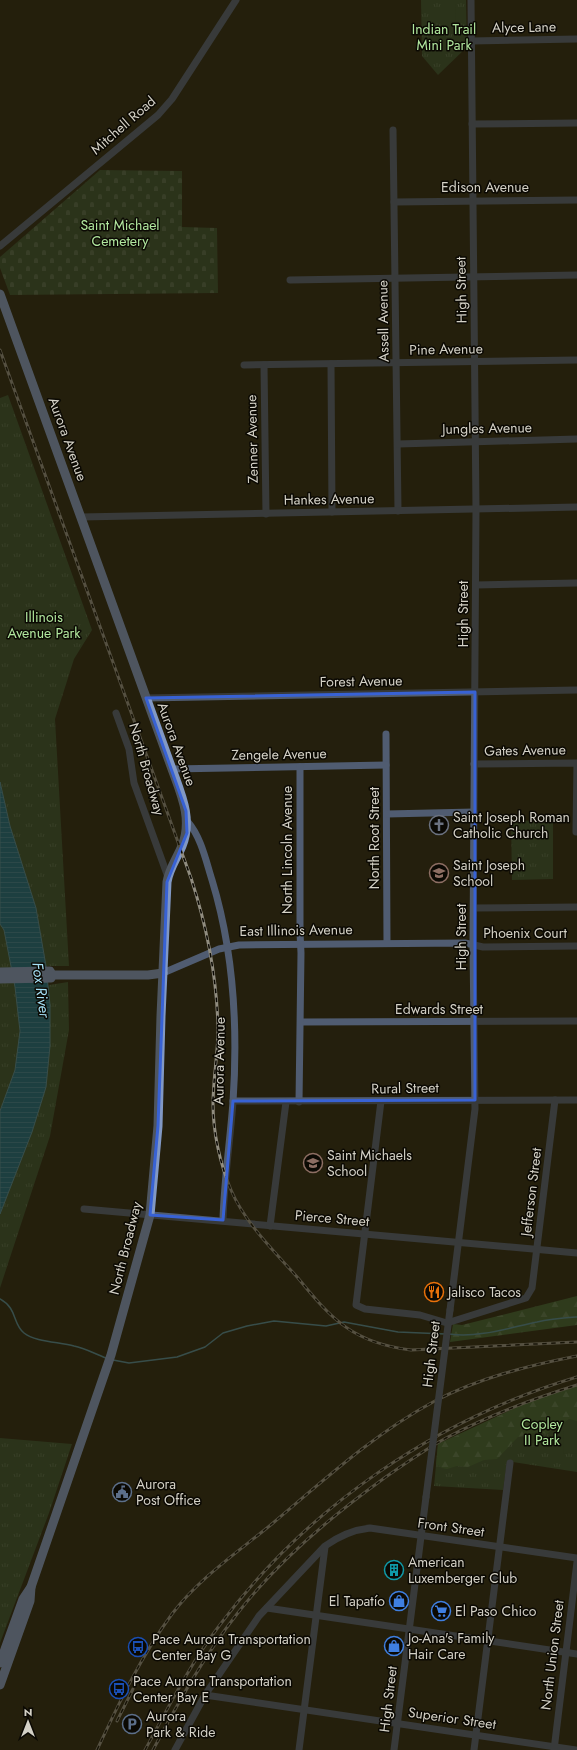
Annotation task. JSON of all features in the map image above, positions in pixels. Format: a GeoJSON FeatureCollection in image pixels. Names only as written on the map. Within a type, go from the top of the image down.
{"type":"FeatureCollection","features":[{"type":"Feature","properties":{"kind":"main road","name":"Aurora Avenue"},"geometry":{"type":"LineString","coordinates":[[0,294],[172,768],[186,811],[188,822]]}},
{"type":"Feature","properties":{"kind":"main road","name":"North Broadway"},"geometry":{"type":"LineString","coordinates":[[0,1663],[23,1599],[31,1587],[108,1365],[150,1215],[158,1126],[168,877],[184,842],[188,822]]}},
{"type":"Feature","properties":{"kind":"main road","name":"East Illinois Avenue"},"geometry":{"type":"LineString","coordinates":[[10,975],[50,971],[52,974],[148,975],[163,973]]}},
{"type":"Feature","properties":{"kind":"main road"},"geometry":{"type":"LineString","coordinates":[[0,972],[10,975]]}},
{"type":"Feature","properties":{"kind":"main road"},"geometry":{"type":"LineString","coordinates":[[0,979],[10,975]]}},
{"type":"Feature","properties":{"kind":"main road","name":"North Broadway"},"geometry":{"type":"LineString","coordinates":[[0,1685],[30,1601],[31,1587]]}},
{"type":"Feature","properties":{"kind":"street","name":"Mitchell Road"},"geometry":{"type":"LineString","coordinates":[[0,246],[158,115],[172,99],[236,0]]}},
{"type":"Feature","properties":{"kind":"street","name":"High Street"},"geometry":{"type":"LineString","coordinates":[[394,1750],[475,1100],[473,945],[476,509],[471,0]]}},
{"type":"Feature","properties":{"kind":"street","name":"Alyce Lane"},"geometry":{"type":"LineString","coordinates":[[471,41],[577,39]]}},
{"type":"Feature","properties":{"kind":"street"},"geometry":{"type":"LineString","coordinates":[[472,124],[577,123]]}},
{"type":"Feature","properties":{"kind":"street","name":"Assell Avenue"},"geometry":{"type":"LineString","coordinates":[[393,130],[398,511]]}},
{"type":"Feature","properties":{"kind":"street","name":"Edison Avenue"},"geometry":{"type":"LineString","coordinates":[[394,202],[577,200]]}},
{"type":"Feature","properties":{"kind":"street"},"geometry":{"type":"LineString","coordinates":[[290,280],[577,275]]}},
{"type":"Feature","properties":{"kind":"street","name":"Pine Avenue"},"geometry":{"type":"LineString","coordinates":[[244,365],[577,360]]}},
{"type":"Feature","properties":{"kind":"street"},"geometry":{"type":"LineString","coordinates":[[331,364],[332,512]]}},
{"type":"Feature","properties":{"kind":"street","name":"Zenner Avenue"},"geometry":{"type":"LineString","coordinates":[[264,365],[266,514]]}},
{"type":"Feature","properties":{"kind":"street","name":"Jungles Avenue"},"geometry":{"type":"LineString","coordinates":[[398,444],[577,439]]}},
{"type":"Feature","properties":{"kind":"street","name":"Hankes Avenue"},"geometry":{"type":"LineString","coordinates":[[81,517],[577,507]]}},
{"type":"Feature","properties":{"kind":"street"},"geometry":{"type":"LineString","coordinates":[[476,585],[577,583]]}},
{"type":"Feature","properties":{"kind":"street","name":"Forest Avenue"},"geometry":{"type":"LineString","coordinates":[[146,698],[577,690]]}},
{"type":"Feature","properties":{"kind":"street","name":"North Broadway"},"geometry":{"type":"LineString","coordinates":[[116,713],[129,749],[134,784],[168,877]]}},
{"type":"Feature","properties":{"kind":"street","name":"North Root Street"},"geometry":{"type":"LineString","coordinates":[[386,734],[387,943]]}},
{"type":"Feature","properties":{"kind":"street"},"geometry":{"type":"LineString","coordinates":[[576,832],[577,762]]}},
{"type":"Feature","properties":{"kind":"street","name":"Gates Avenue"},"geometry":{"type":"LineString","coordinates":[[474,764],[577,762]]}},
{"type":"Feature","properties":{"kind":"street","name":"Zengele Avenue"},"geometry":{"type":"LineString","coordinates":[[172,768],[386,765]]}},
{"type":"Feature","properties":{"kind":"street","name":"North Lincoln Avenue"},"geometry":{"type":"LineString","coordinates":[[299,1102],[301,1022],[300,767]]}},
{"type":"Feature","properties":{"kind":"street"},"geometry":{"type":"LineString","coordinates":[[387,814],[474,812]]}},
{"type":"Feature","properties":{"kind":"street","name":"Aurora Avenue"},"geometry":{"type":"LineString","coordinates":[[188,822],[198,839],[224,922],[234,1002],[233,1101],[223,1201],[223,1220]]}},
{"type":"Feature","properties":{"kind":"street"},"geometry":{"type":"LineString","coordinates":[[474,908],[577,907]]}},
{"type":"Feature","properties":{"kind":"street","name":"East Illinois Avenue"},"geometry":{"type":"LineString","coordinates":[[163,973],[228,947],[240,944],[465,943],[473,945]]}},
{"type":"Feature","properties":{"kind":"street","name":"Phoenix Court"},"geometry":{"type":"LineString","coordinates":[[473,945],[483,947],[577,946]]}},
{"type":"Feature","properties":{"kind":"street","name":"Edwards Street"},"geometry":{"type":"LineString","coordinates":[[301,1022],[577,1021]]}},
{"type":"Feature","properties":{"kind":"street","name":"Jefferson Street"},"geometry":{"type":"LineString","coordinates":[[364,1233],[356,1306],[366,1309],[420,1315],[447,1323],[526,1298],[532,1288],[555,1100]]}},
{"type":"Feature","properties":{"kind":"street","name":"Rural Street"},"geometry":{"type":"LineString","coordinates":[[233,1101],[577,1100]]}},
{"type":"Feature","properties":{"kind":"street"},"geometry":{"type":"LineString","coordinates":[[364,1233],[381,1101]]}},
{"type":"Feature","properties":{"kind":"street"},"geometry":{"type":"LineString","coordinates":[[270,1226],[286,1102]]}},
{"type":"Feature","properties":{"kind":"street","name":"Pierce Street"},"geometry":{"type":"LineString","coordinates":[[84,1209],[223,1220],[270,1226],[364,1233],[577,1253]]}},
{"type":"Feature","properties":{"kind":"street"},"geometry":{"type":"LineString","coordinates":[[474,1750],[510,1462]]}},
{"type":"Feature","properties":{"kind":"street","name":"Front Street"},"geometry":{"type":"LineString","coordinates":[[325,1546],[337,1537],[360,1529],[370,1528],[577,1558]]}},
{"type":"Feature","properties":{"kind":"street"},"geometry":{"type":"LineString","coordinates":[[176,1750],[205,1695],[259,1616],[325,1546]]}},
{"type":"Feature","properties":{"kind":"street"},"geometry":{"type":"LineString","coordinates":[[299,1750],[325,1546]]}},
{"type":"Feature","properties":{"kind":"street","name":"North Union Street"},"geometry":{"type":"LineString","coordinates":[[554,1748],[577,1562]]}},
{"type":"Feature","properties":{"kind":"street"},"geometry":{"type":"LineString","coordinates":[[267,1608],[577,1654]]}},
{"type":"Feature","properties":{"kind":"street","name":"Superior Street"},"geometry":{"type":"LineString","coordinates":[[205,1695],[398,1723],[554,1748],[576,1750]]}},
{"type":"Feature","properties":{"kind":"highlighted area"},"geometry":{"type":"Polygon","coordinates":[[[475,692],[475,1100],[233,1101],[223,1220],[150,1215],[158,1126],[167,882],[187,833],[186,811],[146,698],[475,692]]]}},
{"type":"Feature","properties":{"kind":"green space","name":"Indian Trail Mini Park"},"geometry":{"type":"Polygon","coordinates":[[[421,0],[466,0],[467,47],[438,75],[422,56],[421,0]]]}},
{"type":"Feature","properties":{"kind":"green space"},"geometry":{"type":"Polygon","coordinates":[[[444,4],[455,4],[456,22],[444,22],[444,4]]]}},
{"type":"Feature","properties":{"kind":"green space"},"geometry":{"type":"Polygon","coordinates":[[[440,35],[445,40],[436,50],[431,45],[440,35]]]}},
{"type":"Feature","properties":{"kind":"green space","name":"Saint Michael Cemetery"},"geometry":{"type":"Polygon","coordinates":[[[100,170],[182,171],[182,227],[217,228],[218,293],[10,295],[0,268],[0,257],[100,170]]]}},
{"type":"Feature","properties":{"kind":"green space","name":"Illinois Avenue Park"},"geometry":{"type":"Polygon","coordinates":[[[8,395],[92,630],[74,659],[55,719],[69,966],[46,966],[36,908],[10,826],[0,782],[0,398],[8,395]]]}},
{"type":"Feature","properties":{"kind":"green space"},"geometry":{"type":"Polygon","coordinates":[[[553,820],[553,879],[512,880],[511,821],[553,820]]]}},
{"type":"Feature","properties":{"kind":"green space"},"geometry":{"type":"Polygon","coordinates":[[[0,924],[4,930],[15,982],[20,1036],[15,1071],[0,1111],[0,924]]]}},
{"type":"Feature","properties":{"kind":"green space"},"geometry":{"type":"Polygon","coordinates":[[[68,982],[69,1030],[50,1136],[0,1288],[0,1212],[46,1087],[49,985],[68,982]]]}},
{"type":"Feature","properties":{"kind":"green space"},"geometry":{"type":"Polygon","coordinates":[[[577,1296],[577,1325],[450,1342],[453,1324],[462,1325],[577,1296]]]}},
{"type":"Feature","properties":{"kind":"green space","name":"Copley II Park"},"geometry":{"type":"Polygon","coordinates":[[[577,1386],[577,1472],[507,1461],[503,1490],[434,1486],[438,1444],[528,1402],[577,1386]]]}},
{"type":"Feature","properties":{"kind":"green space"},"geometry":{"type":"Polygon","coordinates":[[[577,1386],[577,1421],[569,1419],[556,1426],[547,1434],[537,1432],[518,1437],[497,1459],[484,1460],[468,1467],[457,1466],[447,1469],[436,1464],[438,1444],[528,1402],[577,1386]]]}},
{"type":"Feature","properties":{"kind":"green space"},"geometry":{"type":"Polygon","coordinates":[[[564,1431],[577,1431],[577,1454],[563,1453],[564,1431]]]}},
{"type":"Feature","properties":{"kind":"green space"},"geometry":{"type":"Polygon","coordinates":[[[0,1438],[72,1444],[49,1513],[0,1643],[0,1438]]]}},
{"type":"Feature","properties":{"kind":"water","name":"Fox River"},"geometry":{"type":"Polygon","coordinates":[[[0,782],[10,826],[36,908],[46,966],[50,1005],[50,1046],[46,1087],[32,1132],[0,1214],[0,1111],[15,1070],[20,1031],[15,987],[4,930],[0,924],[0,782]]]}},
{"type":"Feature","properties":{"kind":"waterway"},"geometry":{"type":"LineString","coordinates":[[0,1299],[10,1307],[20,1329],[29,1336],[41,1340],[78,1347],[106,1358]]}},
{"type":"Feature","properties":{"kind":"waterway"},"geometry":{"type":"LineString","coordinates":[[449,1334],[482,1334],[542,1321],[577,1317]]}},
{"type":"Feature","properties":{"kind":"waterway"},"geometry":{"type":"LineString","coordinates":[[113,1360],[129,1363],[177,1357],[205,1347],[223,1333],[247,1326],[274,1321],[326,1326],[344,1322],[398,1332],[445,1334]]}},
{"type":"Feature","properties":{"kind":"railway"},"geometry":{"type":"LineString","coordinates":[[0,350],[197,896],[210,953],[216,991],[218,1038],[213,1095],[214,1126],[224,1170],[237,1202],[252,1225],[322,1306],[346,1327],[374,1342],[391,1347],[411,1350],[577,1342]]}},
{"type":"Feature","properties":{"kind":"railway"},"geometry":{"type":"LineString","coordinates":[[97,1750],[140,1663],[172,1614],[207,1577],[330,1474],[390,1428],[433,1402],[467,1386],[503,1374],[577,1356]]}},
{"type":"Feature","properties":{"kind":"railway"},"geometry":{"type":"LineString","coordinates":[[145,1750],[189,1671],[219,1626],[254,1583],[293,1543],[334,1506],[378,1473],[425,1443],[474,1417],[524,1395],[577,1377]]}},
{"type":"Feature","properties":{"kind":"railway"},"geometry":{"type":"LineString","coordinates":[[153,1750],[182,1697],[213,1646],[253,1595],[305,1541],[343,1509],[383,1479],[446,1438],[510,1408],[577,1385]]}},
{"type":"Feature","properties":{"kind":"railway"},"geometry":{"type":"LineString","coordinates":[[117,1721],[133,1689]]}},
{"type":"Feature","properties":{"kind":"place","name":"Saint Joseph Roman Catholic Church"},"geometry":{"type":"Point","coordinates":[439,825]}},
{"type":"Feature","properties":{"kind":"place","name":"Saint Joseph School"},"geometry":{"type":"Point","coordinates":[439,873]}},
{"type":"Feature","properties":{"kind":"place","name":"Saint Michaels School"},"geometry":{"type":"Point","coordinates":[313,1163]}},
{"type":"Feature","properties":{"kind":"place","name":"Jalisco Tacos"},"geometry":{"type":"Point","coordinates":[434,1292]}},
{"type":"Feature","properties":{"kind":"place","name":"Aurora Post Office"},"geometry":{"type":"Point","coordinates":[122,1492]}},
{"type":"Feature","properties":{"kind":"place","name":"American Luxemberger Club"},"geometry":{"type":"Point","coordinates":[394,1570]}},
{"type":"Feature","properties":{"kind":"place","name":"El Tapatío"},"geometry":{"type":"Point","coordinates":[399,1601]}},
{"type":"Feature","properties":{"kind":"place","name":"El Paso Chico"},"geometry":{"type":"Point","coordinates":[441,1611]}},
{"type":"Feature","properties":{"kind":"place","name":"Jo-Ana's Family Hair Care"},"geometry":{"type":"Point","coordinates":[394,1646]}},
{"type":"Feature","properties":{"kind":"place","name":"Pace Aurora Transportation Center Bay G"},"geometry":{"type":"Point","coordinates":[138,1647]}},
{"type":"Feature","properties":{"kind":"place","name":"Pace Aurora Transportation Center Bay E"},"geometry":{"type":"Point","coordinates":[119,1689]}},
{"type":"Feature","properties":{"kind":"place","name":"Aurora Park & Ride"},"geometry":{"type":"Point","coordinates":[132,1724]}}]}
